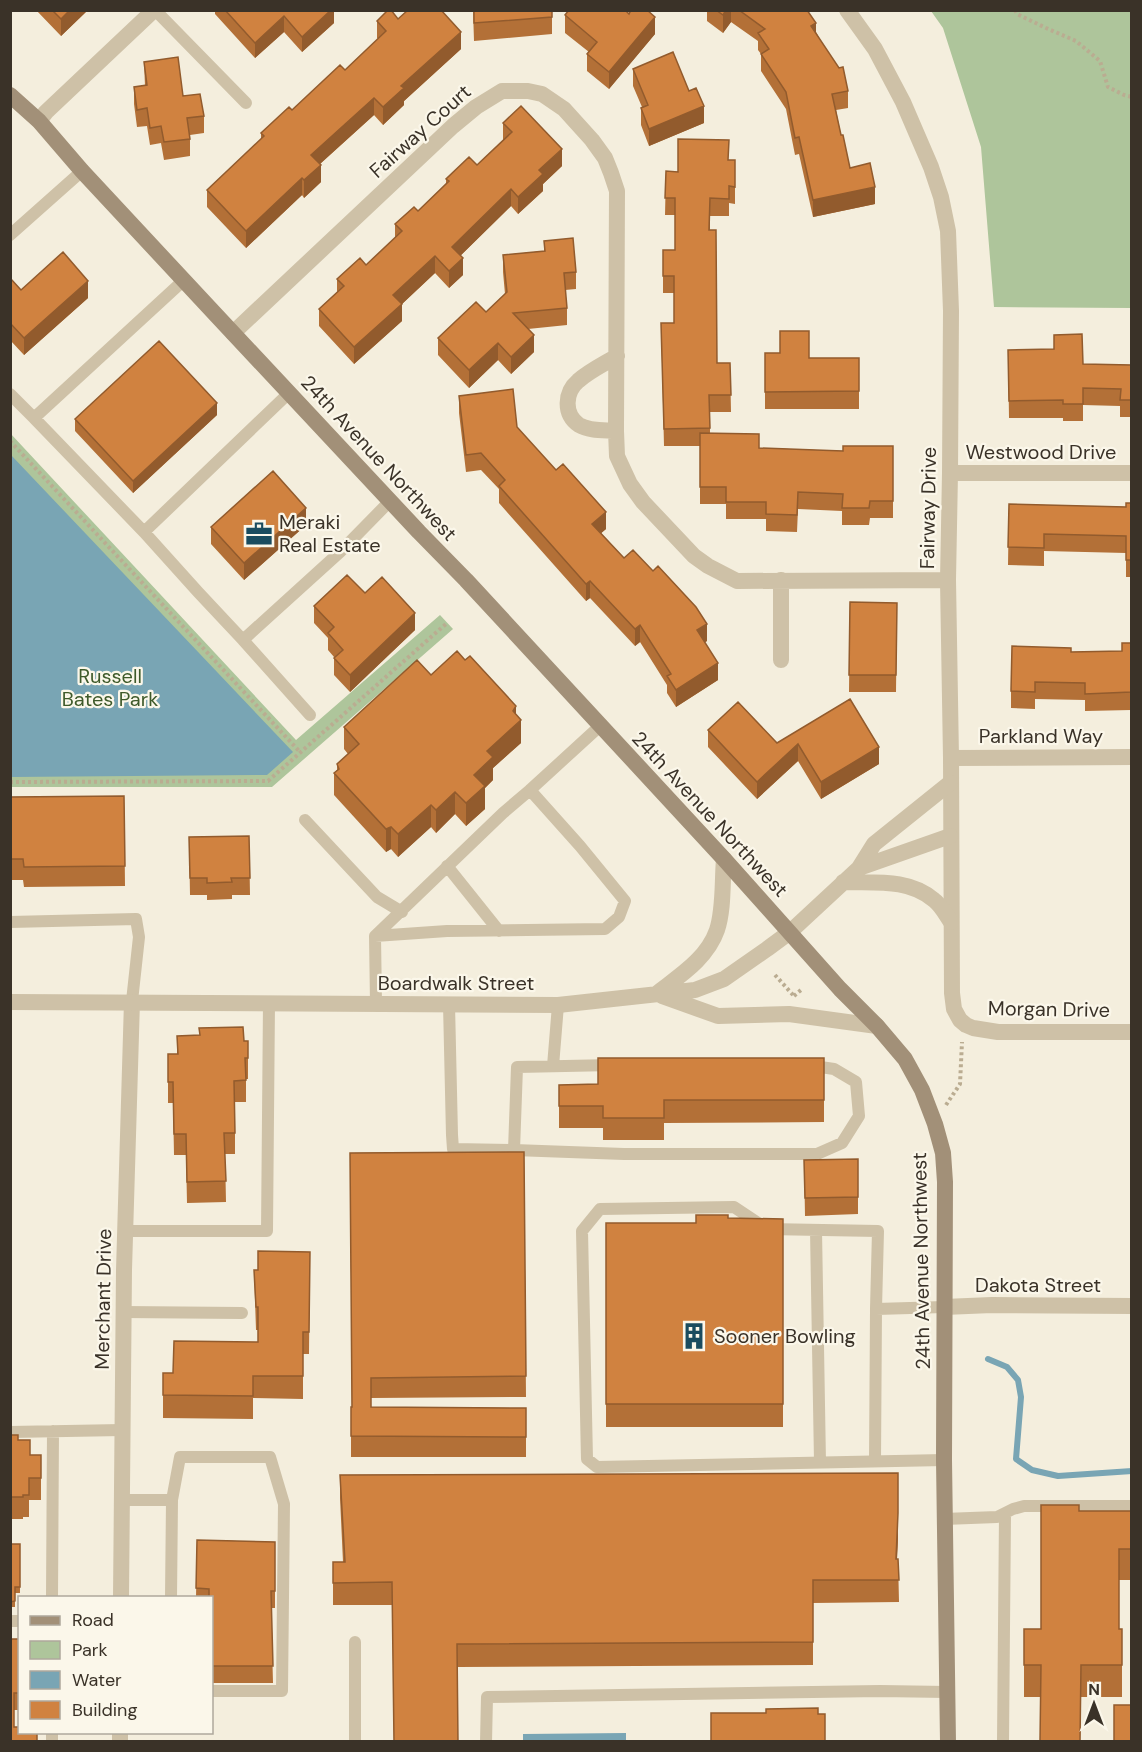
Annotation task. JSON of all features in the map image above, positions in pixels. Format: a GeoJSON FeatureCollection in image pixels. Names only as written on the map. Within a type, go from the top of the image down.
{"type":"FeatureCollection","features":[{"type":"Feature","properties":{"kind":"main road","name":"24th Avenue Northwest"},"geometry":{"type":"LineString","coordinates":[[10,95],[39,122],[233,333],[466,580],[905,1059],[922,1090],[935,1124],[943,1153],[945,1182],[944,1519],[948,1742]]}},
{"type":"Feature","properties":{"kind":"street"},"geometry":{"type":"LineString","coordinates":[[39,122],[46,112],[154,10]]}},
{"type":"Feature","properties":{"kind":"street","name":"Fairway Drive"},"geometry":{"type":"LineString","coordinates":[[847,10],[875,49],[903,102],[931,167],[948,231],[951,311],[948,580],[952,993],[954,1009],[966,1026]]}},
{"type":"Feature","properties":{"kind":"street","name":"Fairway Court"},"geometry":{"type":"LineString","coordinates":[[233,333],[476,107],[502,91],[528,91],[542,94],[564,109],[592,140],[605,158],[616,191],[617,456],[630,484],[643,502],[694,556],[737,581],[948,580]]}},
{"type":"Feature","properties":{"kind":"street"},"geometry":{"type":"LineString","coordinates":[[616,431],[591,429],[579,425],[567,407],[567,394],[577,382],[617,356]]}},
{"type":"Feature","properties":{"kind":"street","name":"Westwood Drive"},"geometry":{"type":"LineString","coordinates":[[950,473],[1131,473]]}},
{"type":"Feature","properties":{"kind":"street"},"geometry":{"type":"LineString","coordinates":[[781,580],[781,660]]}},
{"type":"Feature","properties":{"kind":"street","name":"Parkland Way"},"geometry":{"type":"LineString","coordinates":[[951,758],[1131,757]]}},
{"type":"Feature","properties":{"kind":"street"},"geometry":{"type":"LineString","coordinates":[[859,868],[874,844],[950,783]]}},
{"type":"Feature","properties":{"kind":"street"},"geometry":{"type":"LineString","coordinates":[[859,868],[950,836]]}},
{"type":"Feature","properties":{"kind":"street"},"geometry":{"type":"LineString","coordinates":[[655,994],[692,966],[711,944],[719,921],[724,859]]}},
{"type":"Feature","properties":{"kind":"street","name":"Boardwalk Street"},"geometry":{"type":"LineString","coordinates":[[10,1002],[558,1005],[695,990],[711,985],[740,968],[790,932],[859,868]]}},
{"type":"Feature","properties":{"kind":"street"},"geometry":{"type":"LineString","coordinates":[[843,882],[902,884],[912,887],[935,900],[951,922]]}},
{"type":"Feature","properties":{"kind":"street"},"geometry":{"type":"LineString","coordinates":[[655,994],[718,1016],[789,1014],[877,1026]]}},
{"type":"Feature","properties":{"kind":"street","name":"Merchant Drive"},"geometry":{"type":"LineString","coordinates":[[121,1596],[123,1312],[132,1001]]}},
{"type":"Feature","properties":{"kind":"street","name":"Morgan Drive"},"geometry":{"type":"LineString","coordinates":[[966,1026],[998,1032],[1131,1032]]}},
{"type":"Feature","properties":{"kind":"street","name":"Dakota Street"},"geometry":{"type":"LineString","coordinates":[[944,1307],[1131,1306]]}},
{"type":"Feature","properties":{"kind":"lane"},"geometry":{"type":"LineString","coordinates":[[154,10],[246,103]]}},
{"type":"Feature","properties":{"kind":"lane"},"geometry":{"type":"LineString","coordinates":[[10,235],[82,171]]}},
{"type":"Feature","properties":{"kind":"lane"},"geometry":{"type":"LineString","coordinates":[[34,417],[184,280]]}},
{"type":"Feature","properties":{"kind":"lane"},"geometry":{"type":"LineString","coordinates":[[144,532],[289,393]]}},
{"type":"Feature","properties":{"kind":"lane"},"geometry":{"type":"LineString","coordinates":[[10,394],[144,532],[310,715]]}},
{"type":"Feature","properties":{"kind":"lane"},"geometry":{"type":"LineString","coordinates":[[243,640],[340,552],[390,501]]}},
{"type":"Feature","properties":{"kind":"lane"},"geometry":{"type":"LineString","coordinates":[[376,1004],[375,936],[447,866],[600,726]]}},
{"type":"Feature","properties":{"kind":"lane"},"geometry":{"type":"LineString","coordinates":[[375,936],[447,931],[605,929],[619,917],[625,901],[530,790]]}},
{"type":"Feature","properties":{"kind":"lane"},"geometry":{"type":"LineString","coordinates":[[305,820],[377,897],[402,912]]}},
{"type":"Feature","properties":{"kind":"lane"},"geometry":{"type":"LineString","coordinates":[[447,866],[499,931]]}},
{"type":"Feature","properties":{"kind":"lane"},"geometry":{"type":"LineString","coordinates":[[10,922],[136,919],[138,937],[132,1001]]}},
{"type":"Feature","properties":{"kind":"lane"},"geometry":{"type":"LineString","coordinates":[[125,1231],[267,1231],[269,1002]]}},
{"type":"Feature","properties":{"kind":"lane"},"geometry":{"type":"LineString","coordinates":[[449,1004],[453,1149],[624,1154],[816,1154],[842,1143],[859,1116],[856,1082],[834,1068],[793,1062]]}},
{"type":"Feature","properties":{"kind":"lane"},"geometry":{"type":"LineString","coordinates":[[553,1066],[558,1005]]}},
{"type":"Feature","properties":{"kind":"lane"},"geometry":{"type":"LineString","coordinates":[[514,1150],[517,1067],[622,1065]]}},
{"type":"Feature","properties":{"kind":"lane"},"geometry":{"type":"LineString","coordinates":[[875,1461],[878,1231],[767,1229],[734,1207],[600,1209],[582,1231],[587,1459],[597,1467],[944,1460]]}},
{"type":"Feature","properties":{"kind":"lane"},"geometry":{"type":"LineString","coordinates":[[816,1230],[820,1462]]}},
{"type":"Feature","properties":{"kind":"lane"},"geometry":{"type":"LineString","coordinates":[[876,1309],[944,1307]]}},
{"type":"Feature","properties":{"kind":"lane"},"geometry":{"type":"LineString","coordinates":[[123,1312],[242,1313]]}},
{"type":"Feature","properties":{"kind":"lane"},"geometry":{"type":"LineString","coordinates":[[10,1432],[122,1430]]}},
{"type":"Feature","properties":{"kind":"lane"},"geometry":{"type":"LineString","coordinates":[[52,1596],[53,1431]]}},
{"type":"Feature","properties":{"kind":"lane"},"geometry":{"type":"LineString","coordinates":[[171,1596],[172,1500],[180,1456],[270,1456],[284,1504],[282,1691],[213,1692]]}},
{"type":"Feature","properties":{"kind":"lane"},"geometry":{"type":"LineString","coordinates":[[122,1500],[172,1500]]}},
{"type":"Feature","properties":{"kind":"lane"},"geometry":{"type":"LineString","coordinates":[[944,1519],[997,1517],[1024,1506],[1131,1506]]}},
{"type":"Feature","properties":{"kind":"lane"},"geometry":{"type":"LineString","coordinates":[[1003,1742],[1005,1514]]}},
{"type":"Feature","properties":{"kind":"lane"},"geometry":{"type":"LineString","coordinates":[[356,1642],[356,1742]]}},
{"type":"Feature","properties":{"kind":"lane"},"geometry":{"type":"LineString","coordinates":[[486,1742],[487,1697],[947,1692]]}},
{"type":"Feature","properties":{"kind":"path"},"geometry":{"type":"LineString","coordinates":[[1015,10],[1017,14],[1076,41],[1100,61],[1108,87],[1131,97]]}},
{"type":"Feature","properties":{"kind":"path"},"geometry":{"type":"LineString","coordinates":[[10,441],[300,753]]}},
{"type":"Feature","properties":{"kind":"path"},"geometry":{"type":"LineString","coordinates":[[10,782],[268,781],[447,623]]}},
{"type":"Feature","properties":{"kind":"path"},"geometry":{"type":"LineString","coordinates":[[775,975],[798,1001]]}},
{"type":"Feature","properties":{"kind":"path"},"geometry":{"type":"LineString","coordinates":[[794,996],[801,990]]}},
{"type":"Feature","properties":{"kind":"path"},"geometry":{"type":"LineString","coordinates":[[935,1124],[960,1084],[961,1044],[966,1026]]}},
{"type":"Feature","properties":{"kind":"green space"},"geometry":{"type":"Polygon","coordinates":[[[931,11],[1131,11],[1131,308],[994,307],[981,147],[943,28],[931,11]]]}},
{"type":"Feature","properties":{"kind":"green space","name":"Russell Bates Park"},"geometry":{"type":"Polygon","coordinates":[[[10,433],[296,740],[440,615],[453,629],[272,787],[11,787],[10,433]]]}},
{"type":"Feature","properties":{"kind":"water","name":"Russell Bates Park"},"geometry":{"type":"Polygon","coordinates":[[[11,455],[293,752],[267,775],[11,777],[11,455]]]}},
{"type":"Feature","properties":{"kind":"water"},"geometry":{"type":"Polygon","coordinates":[[[626,1733],[626,1741],[523,1741],[523,1734],[626,1733]]]}},
{"type":"Feature","properties":{"kind":"building"},"geometry":{"type":"Polygon","coordinates":[[[52,10],[70,10],[61,19],[52,10]]]}},
{"type":"Feature","properties":{"kind":"building"},"geometry":{"type":"Polygon","coordinates":[[[225,10],[331,10],[302,37],[284,16],[255,43],[225,10]]]}},
{"type":"Feature","properties":{"kind":"building"},"geometry":{"type":"Polygon","coordinates":[[[388,10],[391,10],[398,19],[408,10],[441,10],[461,32],[401,86],[404,88],[383,107],[374,98],[311,155],[321,165],[304,180],[302,178],[246,231],[207,190],[264,136],[261,133],[289,107],[292,110],[340,65],[345,70],[386,31],[377,21],[388,10]]]}},
{"type":"Feature","properties":{"kind":"building"},"geometry":{"type":"Polygon","coordinates":[[[474,10],[552,10],[552,17],[474,23],[474,10]]]}},
{"type":"Feature","properties":{"kind":"building"},"geometry":{"type":"Polygon","coordinates":[[[569,10],[625,10],[629,14],[631,10],[647,10],[655,17],[609,72],[587,54],[597,42],[565,15],[569,10]]]}},
{"type":"Feature","properties":{"kind":"building"},"geometry":{"type":"Polygon","coordinates":[[[716,10],[726,10],[723,15],[716,10]]]}},
{"type":"Feature","properties":{"kind":"building"},"geometry":{"type":"Polygon","coordinates":[[[739,10],[807,10],[816,23],[811,26],[839,68],[843,67],[848,91],[832,94],[850,168],[870,163],[875,187],[813,200],[799,137],[795,138],[786,92],[761,54],[769,49],[758,33],[765,29],[739,10]]]}},
{"type":"Feature","properties":{"kind":"building"},"geometry":{"type":"Polygon","coordinates":[[[673,52],[689,91],[696,88],[704,106],[649,129],[641,108],[648,105],[633,69],[673,52]]]}},
{"type":"Feature","properties":{"kind":"building"},"geometry":{"type":"Polygon","coordinates":[[[178,57],[183,96],[200,94],[204,116],[187,118],[190,139],[164,142],[161,126],[150,128],[147,108],[137,110],[134,87],[147,85],[144,62],[178,57]]]}},
{"type":"Feature","properties":{"kind":"building"},"geometry":{"type":"Polygon","coordinates":[[[521,106],[562,149],[539,170],[543,174],[518,197],[511,189],[452,247],[463,258],[449,271],[435,256],[393,295],[402,304],[354,347],[319,309],[344,286],[337,279],[360,258],[366,265],[402,231],[395,224],[414,207],[418,211],[449,181],[446,179],[469,157],[477,165],[512,132],[503,123],[521,106]]]}},
{"type":"Feature","properties":{"kind":"building"},"geometry":{"type":"Polygon","coordinates":[[[678,139],[729,140],[728,160],[735,160],[735,187],[729,186],[729,199],[710,198],[709,230],[716,230],[717,363],[730,363],[731,395],[709,395],[710,428],[664,429],[661,323],[674,323],[674,276],[663,276],[663,250],[675,250],[675,198],[665,198],[666,171],[678,172],[678,139]]]}},
{"type":"Feature","properties":{"kind":"building"},"geometry":{"type":"Polygon","coordinates":[[[573,238],[576,272],[564,273],[567,308],[513,313],[534,335],[511,357],[498,343],[469,370],[438,338],[476,302],[486,312],[507,292],[503,255],[545,251],[544,241],[573,238]]]}},
{"type":"Feature","properties":{"kind":"building"},"geometry":{"type":"Polygon","coordinates":[[[63,252],[88,281],[24,338],[10,323],[10,278],[21,290],[63,252]]]}},
{"type":"Feature","properties":{"kind":"building"},"geometry":{"type":"Polygon","coordinates":[[[780,331],[809,331],[809,358],[859,358],[859,391],[765,392],[765,353],[780,353],[780,331]]]}},
{"type":"Feature","properties":{"kind":"building"},"geometry":{"type":"Polygon","coordinates":[[[1082,334],[1083,364],[1131,365],[1131,400],[1120,400],[1121,389],[1083,388],[1083,404],[1063,404],[1063,400],[1009,401],[1008,350],[1054,349],[1054,335],[1082,334]]]}},
{"type":"Feature","properties":{"kind":"building"},"geometry":{"type":"Polygon","coordinates":[[[159,341],[217,403],[133,481],[75,419],[159,341]]]}},
{"type":"Feature","properties":{"kind":"building"},"geometry":{"type":"Polygon","coordinates":[[[513,389],[517,427],[556,470],[563,464],[606,512],[592,524],[624,558],[633,550],[653,571],[658,566],[696,607],[707,624],[697,630],[718,663],[676,690],[667,676],[671,674],[640,625],[635,629],[590,581],[586,584],[499,486],[505,480],[481,453],[466,455],[459,396],[513,389]]]}},
{"type":"Feature","properties":{"kind":"building"},"geometry":{"type":"Polygon","coordinates":[[[700,433],[759,434],[759,448],[843,451],[843,446],[893,446],[893,501],[870,501],[869,508],[842,508],[843,494],[798,492],[797,515],[766,514],[766,502],[726,502],[726,487],[700,487],[700,433]]]}},
{"type":"Feature","properties":{"kind":"building","name":"Meraki Real Estate"},"geometry":{"type":"Polygon","coordinates":[[[273,471],[306,508],[244,563],[211,527],[273,471]]]}},
{"type":"Feature","properties":{"kind":"building"},"geometry":{"type":"Polygon","coordinates":[[[1126,503],[1131,503],[1131,560],[1126,560],[1126,536],[1044,534],[1044,548],[1008,547],[1009,504],[1126,507],[1126,503]]]}},
{"type":"Feature","properties":{"kind":"building"},"geometry":{"type":"Polygon","coordinates":[[[347,575],[365,593],[382,577],[415,613],[350,675],[334,658],[343,650],[328,633],[334,627],[314,606],[347,575]]]}},
{"type":"Feature","properties":{"kind":"building"},"geometry":{"type":"Polygon","coordinates":[[[850,602],[897,603],[896,675],[849,675],[850,602]]]}},
{"type":"Feature","properties":{"kind":"building"},"geometry":{"type":"Polygon","coordinates":[[[1122,643],[1131,643],[1131,692],[1085,694],[1085,683],[1035,682],[1035,692],[1011,691],[1012,646],[1071,648],[1071,652],[1122,651],[1122,643]]]}},
{"type":"Feature","properties":{"kind":"building"},"geometry":{"type":"Polygon","coordinates":[[[457,651],[465,660],[470,656],[516,706],[513,711],[521,720],[487,751],[493,757],[474,775],[485,786],[466,803],[455,792],[436,810],[431,805],[398,834],[391,827],[386,829],[334,773],[339,769],[337,764],[359,744],[344,727],[417,660],[431,675],[457,651]]]}},
{"type":"Feature","properties":{"kind":"building"},"geometry":{"type":"Polygon","coordinates":[[[850,699],[879,747],[821,782],[798,744],[757,782],[708,730],[738,702],[777,743],[850,699]]]}},
{"type":"Feature","properties":{"kind":"building"},"geometry":{"type":"Polygon","coordinates":[[[124,796],[125,866],[24,867],[23,859],[10,859],[10,797],[124,796]]]}},
{"type":"Feature","properties":{"kind":"building"},"geometry":{"type":"Polygon","coordinates":[[[249,836],[250,878],[231,878],[232,882],[207,883],[207,878],[190,878],[189,837],[249,836]]]}},
{"type":"Feature","properties":{"kind":"building"},"geometry":{"type":"Polygon","coordinates":[[[243,1027],[244,1041],[248,1041],[248,1058],[245,1058],[246,1080],[234,1081],[235,1133],[224,1133],[226,1181],[187,1182],[186,1134],[174,1134],[173,1082],[168,1082],[168,1054],[178,1054],[177,1036],[200,1035],[199,1028],[243,1027]]]}},
{"type":"Feature","properties":{"kind":"building"},"geometry":{"type":"Polygon","coordinates":[[[598,1058],[824,1058],[824,1100],[664,1100],[664,1118],[603,1118],[603,1106],[559,1106],[559,1085],[598,1084],[598,1058]]]}},
{"type":"Feature","properties":{"kind":"building"},"geometry":{"type":"Polygon","coordinates":[[[524,1152],[526,1376],[371,1378],[371,1407],[526,1408],[526,1437],[351,1436],[350,1153],[524,1152]]]}},
{"type":"Feature","properties":{"kind":"building"},"geometry":{"type":"Polygon","coordinates":[[[858,1159],[858,1197],[805,1198],[804,1160],[858,1159]]]}},
{"type":"Feature","properties":{"kind":"building","name":"Sooner Bowling"},"geometry":{"type":"Polygon","coordinates":[[[696,1215],[783,1219],[783,1404],[606,1404],[606,1223],[696,1223],[696,1215]]]}},
{"type":"Feature","properties":{"kind":"building"},"geometry":{"type":"Polygon","coordinates":[[[258,1251],[310,1252],[309,1332],[303,1332],[303,1376],[253,1376],[253,1396],[163,1395],[163,1373],[173,1373],[174,1341],[258,1342],[258,1307],[256,1307],[254,1270],[258,1270],[258,1251]]]}},
{"type":"Feature","properties":{"kind":"building"},"geometry":{"type":"Polygon","coordinates":[[[10,1435],[18,1435],[18,1440],[30,1440],[30,1455],[41,1455],[41,1478],[29,1478],[29,1495],[23,1495],[23,1497],[10,1497],[10,1435]]]}},
{"type":"Feature","properties":{"kind":"building"},"geometry":{"type":"Polygon","coordinates":[[[898,1473],[896,1559],[898,1559],[899,1580],[813,1580],[813,1642],[457,1644],[458,1742],[394,1742],[392,1582],[333,1583],[333,1562],[345,1562],[340,1475],[898,1473]]]}},
{"type":"Feature","properties":{"kind":"building"},"geometry":{"type":"Polygon","coordinates":[[[1041,1505],[1079,1505],[1079,1511],[1131,1511],[1131,1549],[1119,1549],[1119,1629],[1122,1629],[1122,1665],[1081,1665],[1080,1742],[1040,1742],[1041,1665],[1024,1665],[1024,1629],[1041,1629],[1041,1505]]]}},
{"type":"Feature","properties":{"kind":"building"},"geometry":{"type":"Polygon","coordinates":[[[197,1540],[275,1542],[275,1591],[271,1591],[273,1666],[213,1666],[213,1596],[209,1596],[209,1589],[196,1588],[197,1540]]]}},
{"type":"Feature","properties":{"kind":"building"},"geometry":{"type":"Polygon","coordinates":[[[10,1544],[20,1544],[20,1587],[15,1587],[15,1601],[10,1602],[10,1544]]]}},
{"type":"Feature","properties":{"kind":"building"},"geometry":{"type":"Polygon","coordinates":[[[10,1639],[18,1639],[18,1693],[14,1693],[14,1727],[18,1727],[18,1734],[37,1734],[37,1742],[10,1742],[10,1639]]]}},
{"type":"Feature","properties":{"kind":"building"},"geometry":{"type":"Polygon","coordinates":[[[1114,1705],[1131,1705],[1131,1742],[1114,1742],[1114,1705]]]}},
{"type":"Feature","properties":{"kind":"building"},"geometry":{"type":"Polygon","coordinates":[[[818,1708],[818,1714],[825,1714],[825,1742],[711,1742],[711,1713],[766,1713],[766,1709],[818,1708]]]}},
{"type":"Feature","properties":{"kind":"waterway"},"geometry":{"type":"LineString","coordinates":[[988,1359],[1007,1367],[1018,1380],[1021,1397],[1016,1459],[1032,1470],[1058,1476],[1132,1471]]}},
{"type":"Feature","properties":{"kind":"place","name":"Meraki Real Estate"},"geometry":{"type":"Point","coordinates":[259,534]}},
{"type":"Feature","properties":{"kind":"place","name":"Sooner Bowling"},"geometry":{"type":"Point","coordinates":[694,1336]}}]}
